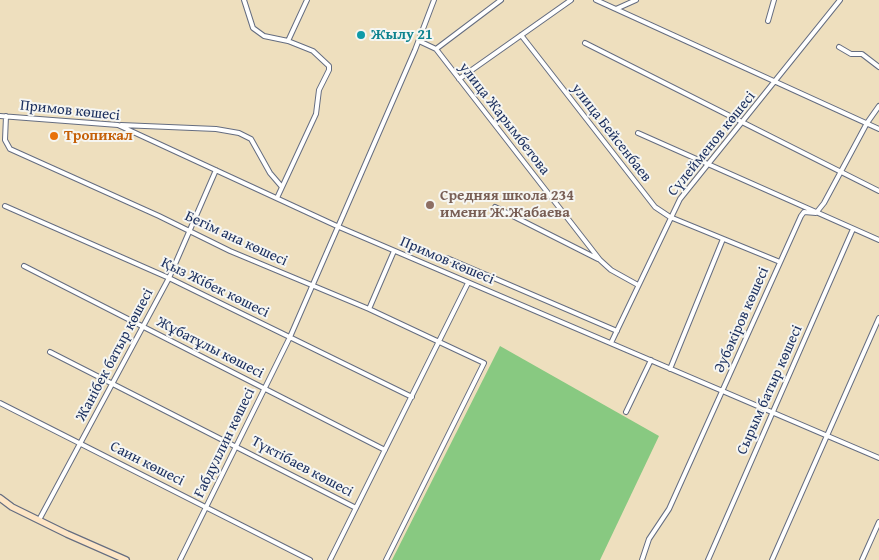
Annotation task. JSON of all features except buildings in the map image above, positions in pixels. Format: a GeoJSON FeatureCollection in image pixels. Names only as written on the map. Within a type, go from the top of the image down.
{"type":"FeatureCollection","features":[{"type":"Feature","properties":{"kind":"street"},"geometry":{"type":"LineString","coordinates":[[244,0],[253,28],[264,36],[288,41],[314,51],[329,66],[329,70],[319,90],[316,114],[277,198]]}},
{"type":"Feature","properties":{"kind":"street"},"geometry":{"type":"LineString","coordinates":[[288,41],[307,0]]}},
{"type":"Feature","properties":{"kind":"street","name":"Ғабдуллин көшесі"},"geometry":{"type":"LineString","coordinates":[[180,560],[290,337],[419,41],[434,0]]}},
{"type":"Feature","properties":{"kind":"street"},"geometry":{"type":"LineString","coordinates":[[419,41],[436,49],[501,0]]}},
{"type":"Feature","properties":{"kind":"street"},"geometry":{"type":"LineString","coordinates":[[459,79],[571,0]]}},
{"type":"Feature","properties":{"kind":"street"},"geometry":{"type":"LineString","coordinates":[[596,0],[775,83],[879,128]]}},
{"type":"Feature","properties":{"kind":"street"},"geometry":{"type":"LineString","coordinates":[[616,9],[636,0]]}},
{"type":"Feature","properties":{"kind":"street"},"geometry":{"type":"LineString","coordinates":[[768,21],[774,0]]}},
{"type":"Feature","properties":{"kind":"street","name":"Сүлейменов көшесі"},"geometry":{"type":"LineString","coordinates":[[611,343],[680,199],[840,0]]}},
{"type":"Feature","properties":{"kind":"street","name":"улица Бейсенбаев"},"geometry":{"type":"LineString","coordinates":[[522,35],[655,207],[670,217],[780,262]]}},
{"type":"Feature","properties":{"kind":"street"},"geometry":{"type":"LineString","coordinates":[[586,43],[841,173],[879,190]]}},
{"type":"Feature","properties":{"kind":"street"},"geometry":{"type":"LineString","coordinates":[[839,47],[851,54],[862,54],[879,67]]}},
{"type":"Feature","properties":{"kind":"street","name":"улица Жарымбетова"},"geometry":{"type":"LineString","coordinates":[[436,49],[600,260],[611,270],[638,284]]}},
{"type":"Feature","properties":{"kind":"street","name":"Әубәкіров көшесі"},"geometry":{"type":"LineString","coordinates":[[642,560],[649,539],[669,509],[801,216],[804,212],[816,213],[824,203],[867,123],[879,106]]}},
{"type":"Feature","properties":{"kind":"street","name":"Примов көшесі"},"geometry":{"type":"LineString","coordinates":[[0,116],[118,125],[339,228],[879,458]]}},
{"type":"Feature","properties":{"kind":"street","name":"Бегім ана көшесі"},"geometry":{"type":"LineString","coordinates":[[6,116],[5,140],[10,149],[285,275],[369,309],[484,363],[386,560]]}},
{"type":"Feature","properties":{"kind":"street"},"geometry":{"type":"LineString","coordinates":[[118,125],[216,129],[239,133],[251,139],[270,173],[282,187]]}},
{"type":"Feature","properties":{"kind":"street"},"geometry":{"type":"LineString","coordinates":[[638,133],[879,240]]}},
{"type":"Feature","properties":{"kind":"street","name":"Жанібек батыр көшесі"},"geometry":{"type":"LineString","coordinates":[[39,520],[169,278],[216,170]]}},
{"type":"Feature","properties":{"kind":"street","name":"Қыз Жібек көшесі"},"geometry":{"type":"LineString","coordinates":[[5,206],[169,278],[412,396]]}},
{"type":"Feature","properties":{"kind":"street"},"geometry":{"type":"LineString","coordinates":[[495,207],[600,260]]}},
{"type":"Feature","properties":{"kind":"street","name":"Сырым батыр көшесі"},"geometry":{"type":"LineString","coordinates":[[708,560],[853,229]]}},
{"type":"Feature","properties":{"kind":"street"},"geometry":{"type":"LineString","coordinates":[[670,369],[723,239]]}},
{"type":"Feature","properties":{"kind":"street"},"geometry":{"type":"LineString","coordinates":[[369,309],[394,251]]}},
{"type":"Feature","properties":{"kind":"street"},"geometry":{"type":"LineString","coordinates":[[447,258],[616,331]]}},
{"type":"Feature","properties":{"kind":"street","name":"Жұбатұлы көшесі"},"geometry":{"type":"LineString","coordinates":[[24,266],[385,450]]}},
{"type":"Feature","properties":{"kind":"street"},"geometry":{"type":"LineString","coordinates":[[330,560],[468,283]]}},
{"type":"Feature","properties":{"kind":"street"},"geometry":{"type":"LineString","coordinates":[[772,560],[879,318]]}},
{"type":"Feature","properties":{"kind":"street","name":"Түктібаев көшесі"},"geometry":{"type":"LineString","coordinates":[[50,352],[236,445],[356,508]]}},
{"type":"Feature","properties":{"kind":"street"},"geometry":{"type":"LineString","coordinates":[[626,412],[651,360]]}},
{"type":"Feature","properties":{"kind":"street","name":"Саин көшесі"},"geometry":{"type":"LineString","coordinates":[[0,403],[310,560]]}},
{"type":"Feature","properties":{"kind":"street"},"geometry":{"type":"LineString","coordinates":[[0,498],[12,507],[126,560]]}},
{"type":"Feature","properties":{"kind":"street"},"geometry":{"type":"LineString","coordinates":[[862,560],[879,522]]}},
{"type":"Feature","properties":{"kind":"green space"},"geometry":{"type":"Polygon","coordinates":[[[500,346],[659,436],[600,560],[392,560],[500,346]]]}},
{"type":"Feature","properties":{"kind":"place","name":"Жылу 21"},"geometry":{"type":"Point","coordinates":[361,35]}},
{"type":"Feature","properties":{"kind":"place","name":"Тропикал"},"geometry":{"type":"Point","coordinates":[54,136]}},
{"type":"Feature","properties":{"kind":"place","name":"Средняя школа 234 имени Ж.Жабаева"},"geometry":{"type":"Point","coordinates":[430,205]}}]}
